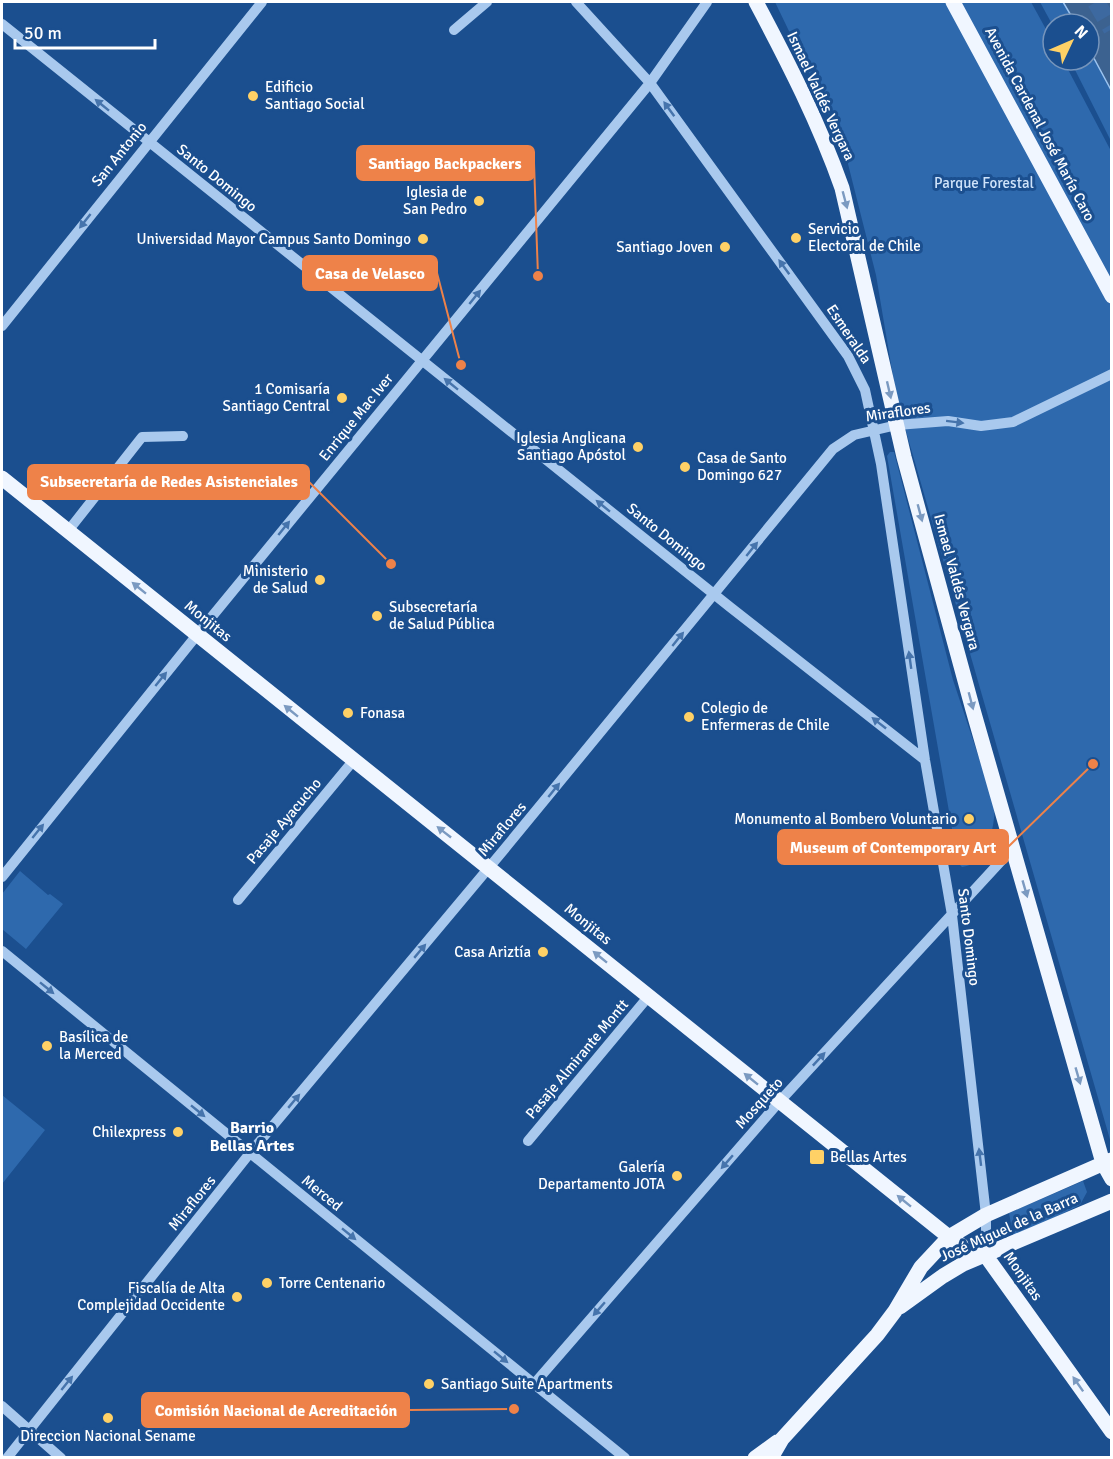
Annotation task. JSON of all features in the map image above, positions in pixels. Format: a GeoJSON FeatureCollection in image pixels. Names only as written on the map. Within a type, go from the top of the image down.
{"type":"FeatureCollection","features":[{"type":"Feature","properties":{"kind":"main road","name":"Ismael Valdés Vergara"},"geometry":{"type":"LineString","coordinates":[[756,2],[812,113],[842,188],[897,425],[967,687],[1112,1179]]}},
{"type":"Feature","properties":{"kind":"main road","name":"Avenida Cardenal José María Caro"},"geometry":{"type":"LineString","coordinates":[[953,2],[1112,296]]}},
{"type":"Feature","properties":{"kind":"main road","name":"Monjitas"},"geometry":{"type":"LineString","coordinates":[[2,478],[950,1238],[965,1248],[986,1256],[1112,1432]]}},
{"type":"Feature","properties":{"kind":"main road","name":"José Miguel de la Barra"},"geometry":{"type":"LineString","coordinates":[[755,1458],[782,1439],[850,1366],[895,1311],[921,1267],[950,1238],[986,1215],[1107,1161]]}},
{"type":"Feature","properties":{"kind":"main road","name":"José Miguel de la Barra"},"geometry":{"type":"LineString","coordinates":[[895,1311],[963,1264],[1112,1201]]}},
{"type":"Feature","properties":{"kind":"main road","name":"José Miguel de la Barra"},"geometry":{"type":"LineString","coordinates":[[771,1458],[782,1439]]}},
{"type":"Feature","properties":{"kind":"street","name":"San Antonio"},"geometry":{"type":"LineString","coordinates":[[2,326],[262,2]]}},
{"type":"Feature","properties":{"kind":"street"},"geometry":{"type":"LineString","coordinates":[[454,30],[487,2]]}},
{"type":"Feature","properties":{"kind":"street","name":"Esmeralda"},"geometry":{"type":"LineString","coordinates":[[576,2],[650,83],[848,356],[865,390],[875,430],[925,760]]}},
{"type":"Feature","properties":{"kind":"street","name":"Enrique Mac Iver"},"geometry":{"type":"LineString","coordinates":[[2,877],[196,635],[650,83],[707,2]]}},
{"type":"Feature","properties":{"kind":"street","name":"Santo Domingo"},"geometry":{"type":"LineString","coordinates":[[2,24],[925,760],[952,915],[986,1215],[986,1256]]}},
{"type":"Feature","properties":{"kind":"street","name":"Miraflores"},"geometry":{"type":"LineString","coordinates":[[7,1458],[250,1153],[490,867],[833,449],[854,435],[897,425],[948,421],[981,426],[1013,422],[1112,374]]}},
{"type":"Feature","properties":{"kind":"street"},"geometry":{"type":"LineString","coordinates":[[68,531],[142,437],[183,436]]}},
{"type":"Feature","properties":{"kind":"street","name":"Pasaje Ayacucho"},"geometry":{"type":"LineString","coordinates":[[238,900],[353,761]]}},
{"type":"Feature","properties":{"kind":"street","name":"Mosqueto"},"geometry":{"type":"LineString","coordinates":[[534,1384],[779,1101],[1013,848]]}},
{"type":"Feature","properties":{"kind":"street","name":"Merced"},"geometry":{"type":"LineString","coordinates":[[2,951],[625,1458]]}},
{"type":"Feature","properties":{"kind":"street","name":"Pasaje Almirante Montt"},"geometry":{"type":"LineString","coordinates":[[528,1140],[648,996]]}},
{"type":"Feature","properties":{"kind":"street"},"geometry":{"type":"LineString","coordinates":[[2,1406],[62,1458]]}},
{"type":"Feature","properties":{"kind":"green space","name":"Parque Forestal"},"geometry":{"type":"Polygon","coordinates":[[[775,2],[1031,2],[1041,20],[1041,72],[1069,72],[1111,151],[1111,1143],[897,400],[876,275],[847,160],[825,106],[775,2]]]}},
{"type":"Feature","properties":{"kind":"green space"},"geometry":{"type":"Polygon","coordinates":[[[1040,2],[1111,2],[1111,141],[1076,72],[1101,72],[1101,12],[1045,12],[1040,2]]]}},
{"type":"Feature","properties":{"kind":"green space"},"geometry":{"type":"Polygon","coordinates":[[[890,452],[894,452],[953,680],[995,806],[991,834],[984,852],[971,864],[962,867],[958,863],[887,456],[890,452]]]}},
{"type":"Feature","properties":{"kind":"green space"},"geometry":{"type":"Polygon","coordinates":[[[20,871],[48,895],[50,894],[63,904],[26,949],[2,929],[2,894],[20,871]]]}},
{"type":"Feature","properties":{"kind":"green space"},"geometry":{"type":"Polygon","coordinates":[[[2,1095],[45,1130],[2,1184],[2,1095]]]}},
{"type":"Feature","properties":{"kind":"green space"},"geometry":{"type":"Polygon","coordinates":[[[1083,1181],[1087,1192],[1080,1205],[1017,1236],[1013,1235],[1009,1213],[1083,1181]]]}},
{"type":"Feature","properties":{"kind":"shaded area"},"geometry":{"type":"Polygon","coordinates":[[[1063,2],[1111,2],[1111,90],[1101,71],[1101,12],[1069,12],[1063,2]]]}},
{"type":"Feature","properties":{"kind":"tunnel"},"geometry":{"type":"LineString","coordinates":[[1096,2],[1112,29]]}},
{"type":"Feature","properties":{"kind":"place","name":"Edificio Santiago Social"},"geometry":{"type":"Point","coordinates":[253,96]}},
{"type":"Feature","properties":{"kind":"place","name":"Iglesia de San Pedro"},"geometry":{"type":"Point","coordinates":[479,201]}},
{"type":"Feature","properties":{"kind":"place","name":"Servicio Electoral de Chile"},"geometry":{"type":"Point","coordinates":[796,238]}},
{"type":"Feature","properties":{"kind":"place","name":"Universidad Mayor Campus Santo Domingo"},"geometry":{"type":"Point","coordinates":[423,239]}},
{"type":"Feature","properties":{"kind":"place","name":"Santiago Joven"},"geometry":{"type":"Point","coordinates":[725,247]}},
{"type":"Feature","properties":{"kind":"place","name":"Santiago Backpackers"},"geometry":{"type":"Point","coordinates":[538,276]}},
{"type":"Feature","properties":{"kind":"place","name":"Casa de Velasco"},"geometry":{"type":"Point","coordinates":[461,365]}},
{"type":"Feature","properties":{"kind":"place","name":"1 Comisaría Santiago Central"},"geometry":{"type":"Point","coordinates":[342,398]}},
{"type":"Feature","properties":{"kind":"place","name":"Iglesia Anglicana Santiago Apóstol"},"geometry":{"type":"Point","coordinates":[638,447]}},
{"type":"Feature","properties":{"kind":"place","name":"Casa de Santo Domingo 627"},"geometry":{"type":"Point","coordinates":[685,467]}},
{"type":"Feature","properties":{"kind":"place","name":"Subsecretaría de Redes Asistenciales"},"geometry":{"type":"Point","coordinates":[391,564]}},
{"type":"Feature","properties":{"kind":"place","name":"Ministerio de Salud"},"geometry":{"type":"Point","coordinates":[320,580]}},
{"type":"Feature","properties":{"kind":"place","name":"Subsecretaría de Salud Pública"},"geometry":{"type":"Point","coordinates":[377,616]}},
{"type":"Feature","properties":{"kind":"place","name":"Fonasa"},"geometry":{"type":"Point","coordinates":[348,713]}},
{"type":"Feature","properties":{"kind":"place","name":"Colegio de Enfermeras de Chile"},"geometry":{"type":"Point","coordinates":[689,717]}},
{"type":"Feature","properties":{"kind":"place","name":"Museum of Contemporary Art"},"geometry":{"type":"Point","coordinates":[1093,764]}},
{"type":"Feature","properties":{"kind":"place","name":"Monumento al Bombero Voluntario"},"geometry":{"type":"Point","coordinates":[969,819]}},
{"type":"Feature","properties":{"kind":"place","name":"Casa Ariztía"},"geometry":{"type":"Point","coordinates":[543,952]}},
{"type":"Feature","properties":{"kind":"place","name":"Basílica de la Merced"},"geometry":{"type":"Point","coordinates":[47,1046]}},
{"type":"Feature","properties":{"kind":"place","name":"Chilexpress"},"geometry":{"type":"Point","coordinates":[178,1132]}},
{"type":"Feature","properties":{"kind":"place","name":"Bellas Artes"},"geometry":{"type":"Point","coordinates":[817,1157]}},
{"type":"Feature","properties":{"kind":"place","name":"Galería Departamento JOTA"},"geometry":{"type":"Point","coordinates":[677,1176]}},
{"type":"Feature","properties":{"kind":"place","name":"Torre Centenario"},"geometry":{"type":"Point","coordinates":[267,1283]}},
{"type":"Feature","properties":{"kind":"place","name":"Fiscalía de Alta Complejidad Occidente"},"geometry":{"type":"Point","coordinates":[237,1297]}},
{"type":"Feature","properties":{"kind":"place","name":"Santiago Suite Apartments"},"geometry":{"type":"Point","coordinates":[429,1384]}},
{"type":"Feature","properties":{"kind":"place","name":"Comisión Nacional de Acreditación"},"geometry":{"type":"Point","coordinates":[514,1409]}},
{"type":"Feature","properties":{"kind":"place","name":"Direccion Nacional Sename"},"geometry":{"type":"Point","coordinates":[108,1418]}},
{"type":"Feature","properties":{"kind":"district","name":"Barrio Bellas Artes"},"geometry":{"type":"Point","coordinates":[252,1137]}}]}
